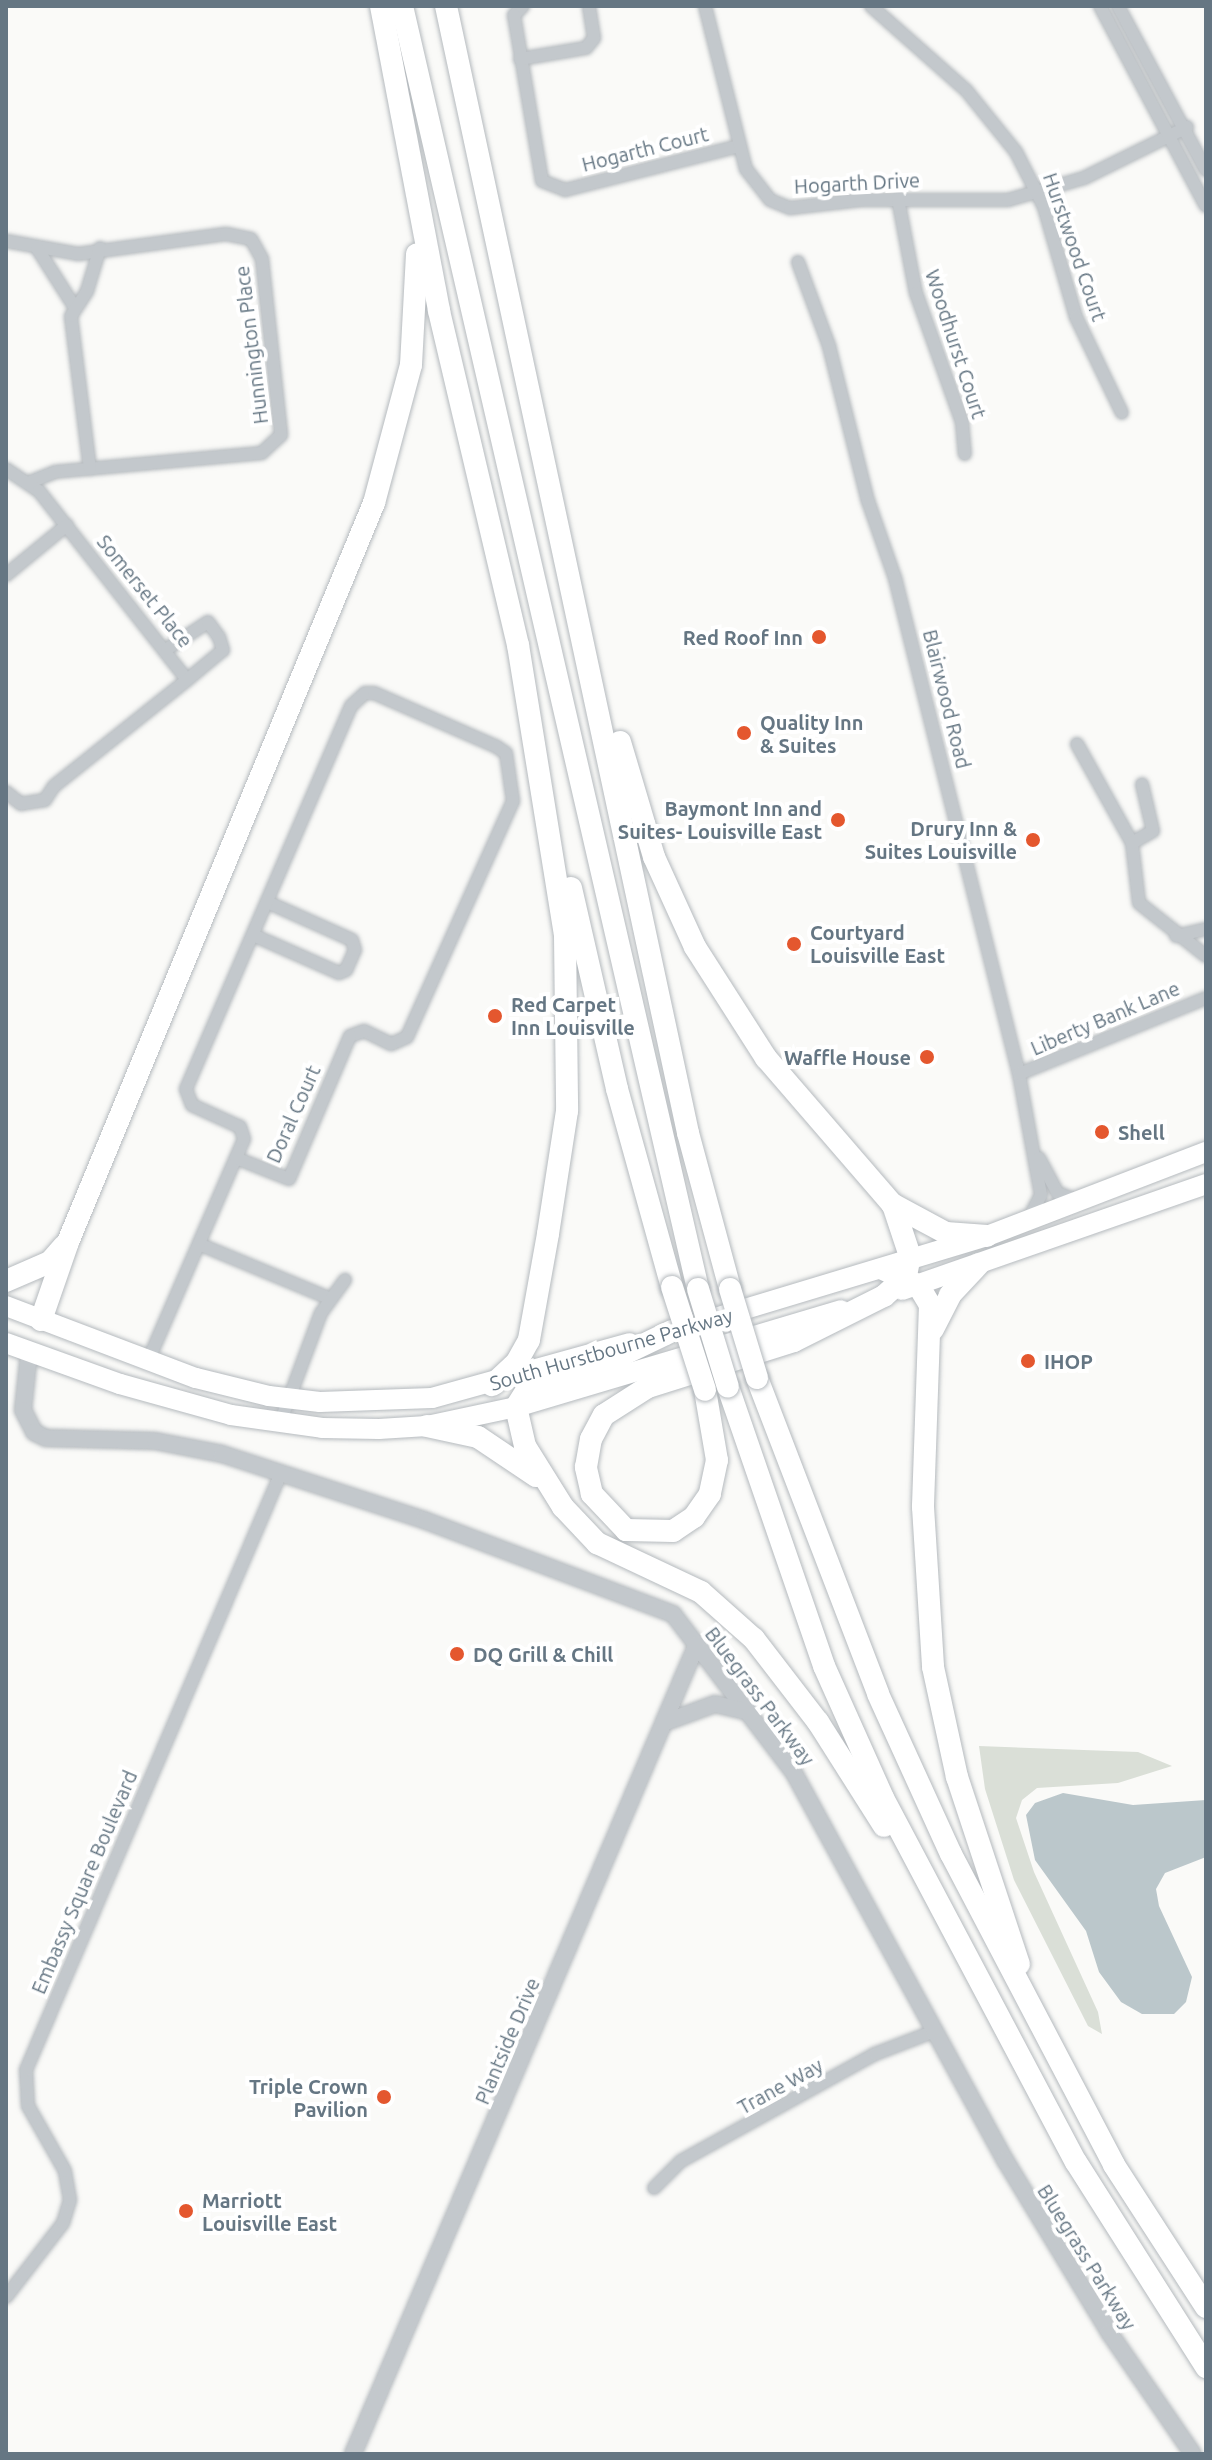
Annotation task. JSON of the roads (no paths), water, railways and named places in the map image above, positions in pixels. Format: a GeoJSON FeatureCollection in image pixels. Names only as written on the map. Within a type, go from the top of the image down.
{"type":"FeatureCollection","features":[{"type":"Feature","properties":{"kind":"highway"},"geometry":{"type":"LineString","coordinates":[[381,6],[416,193],[617,1089],[672,1287],[705,1390],[717,1460],[710,1494],[694,1517],[673,1531],[626,1530],[592,1494],[586,1467],[591,1439],[604,1415],[648,1387],[794,1341],[884,1296],[911,1274]]}},
{"type":"Feature","properties":{"kind":"highway"},"geometry":{"type":"LineString","coordinates":[[402,6],[698,1289],[728,1387],[824,1666],[883,1798],[1076,2162],[1206,2367]]}},
{"type":"Feature","properties":{"kind":"highway"},"geometry":{"type":"LineString","coordinates":[[446,6],[688,1133],[757,1378],[878,1694],[1025,1997],[1114,2165],[1206,2307]]}},
{"type":"Feature","properties":{"kind":"highway"},"geometry":{"type":"LineString","coordinates":[[41,1320],[68,1242],[389,459],[416,314],[416,193]]}},
{"type":"Feature","properties":{"kind":"highway"},"geometry":{"type":"LineString","coordinates":[[564,553],[654,857],[695,947],[766,1058],[892,1204],[908,1240],[911,1274],[930,1305],[933,1329],[923,1507],[933,1667],[957,1777],[1018,1959],[1025,1997]]}},
{"type":"Feature","properties":{"kind":"highway"},"geometry":{"type":"LineString","coordinates":[[492,1385],[517,1362],[529,1340],[567,1111],[565,936],[533,723]]}},
{"type":"Feature","properties":{"kind":"highway"},"geometry":{"type":"LineString","coordinates":[[892,1204],[946,1233],[987,1236]]}},
{"type":"Feature","properties":{"kind":"highway"},"geometry":{"type":"LineString","coordinates":[[6,1281],[50,1262],[68,1242]]}},
{"type":"Feature","properties":{"kind":"highway"},"geometry":{"type":"LineString","coordinates":[[933,1329],[950,1295],[979,1264]]}},
{"type":"Feature","properties":{"kind":"highway"},"geometry":{"type":"LineString","coordinates":[[883,1269],[911,1274]]}},
{"type":"Feature","properties":{"kind":"highway"},"geometry":{"type":"LineString","coordinates":[[672,1331],[603,1364],[528,1388],[516,1407],[525,1446],[551,1488],[597,1543],[701,1592],[754,1639],[818,1722],[939,1908]]}},
{"type":"Feature","properties":{"kind":"highway"},"geometry":{"type":"LineString","coordinates":[[427,1426],[478,1437],[501,1448],[551,1488]]}},
{"type":"Feature","properties":{"kind":"main road"},"geometry":{"type":"LineString","coordinates":[[911,1274],[987,1236],[1085,1201],[1206,1152]]}},
{"type":"Feature","properties":{"kind":"main road"},"geometry":{"type":"LineString","coordinates":[[1145,1210],[1143,1201],[1165,1170]]}},
{"type":"Feature","properties":{"kind":"main road"},"geometry":{"type":"LineString","coordinates":[[911,1274],[979,1264],[1145,1210],[1202,1184]]}},
{"type":"Feature","properties":{"kind":"main road","name":"South Hurstbourne Parkway"},"geometry":{"type":"LineString","coordinates":[[6,1306],[148,1361],[232,1388],[286,1398],[392,1401],[492,1385],[883,1269]]}},
{"type":"Feature","properties":{"kind":"main road","name":"South Hurstbourne Parkway"},"geometry":{"type":"LineString","coordinates":[[6,1343],[179,1402],[280,1423],[427,1426],[516,1407],[884,1296]]}},
{"type":"Feature","properties":{"kind":"main road"},"geometry":{"type":"LineString","coordinates":[[29,1353],[41,1320]]}},
{"type":"Feature","properties":{"kind":"street","name":"Hogarth Court"},"geometry":{"type":"LineString","coordinates":[[523,6],[514,15],[542,181],[565,190],[739,146]]}},
{"type":"Feature","properties":{"kind":"street"},"geometry":{"type":"LineString","coordinates":[[520,59],[586,48],[594,38],[589,6]]}},
{"type":"Feature","properties":{"kind":"street","name":"Hogarth Drive"},"geometry":{"type":"LineString","coordinates":[[705,6],[739,146],[757,188],[783,206],[898,199],[971,202],[1038,194],[1084,178],[1187,127]]}},
{"type":"Feature","properties":{"kind":"street","name":"Hurstwood Court"},"geometry":{"type":"LineString","coordinates":[[871,6],[979,103],[1016,152],[1038,194],[1076,317],[1122,413]]}},
{"type":"Feature","properties":{"kind":"street"},"geometry":{"type":"LineString","coordinates":[[1100,6],[1172,134],[1206,206]]}},
{"type":"Feature","properties":{"kind":"street"},"geometry":{"type":"LineString","coordinates":[[1118,6],[1187,127],[1206,170]]}},
{"type":"Feature","properties":{"kind":"street","name":"Woodhurst Court"},"geometry":{"type":"LineString","coordinates":[[898,199],[913,281],[962,422],[965,454]]}},
{"type":"Feature","properties":{"kind":"street","name":"Hunnington Place"},"geometry":{"type":"LineString","coordinates":[[6,241],[68,254],[226,234],[251,239],[262,259],[281,435],[262,453],[55,472],[30,482]]}},
{"type":"Feature","properties":{"kind":"street"},"geometry":{"type":"LineString","coordinates":[[37,248],[74,306],[90,469]]}},
{"type":"Feature","properties":{"kind":"street"},"geometry":{"type":"LineString","coordinates":[[74,306],[87,291],[100,248]]}},
{"type":"Feature","properties":{"kind":"street","name":"Blairwood Road"},"geometry":{"type":"LineString","coordinates":[[798,262],[829,346],[868,501],[911,637],[1019,1074],[1037,1153],[1041,1195],[1025,1222]]}},
{"type":"Feature","properties":{"kind":"street","name":"Somerset Place"},"geometry":{"type":"LineString","coordinates":[[6,469],[30,482],[67,525],[167,649],[187,680],[54,786],[45,800],[21,804],[6,792]]}},
{"type":"Feature","properties":{"kind":"street"},"geometry":{"type":"LineString","coordinates":[[6,575],[67,525]]}},
{"type":"Feature","properties":{"kind":"street"},"geometry":{"type":"LineString","coordinates":[[167,649],[208,622],[219,637],[223,650],[187,680]]}},
{"type":"Feature","properties":{"kind":"street","name":"Doral Court"},"geometry":{"type":"LineString","coordinates":[[236,1158],[289,1179],[338,1062],[355,1032],[391,1044],[407,1037],[513,801],[506,753],[365,693],[351,706],[270,896]]}},
{"type":"Feature","properties":{"kind":"street"},"geometry":{"type":"LineString","coordinates":[[1077,744],[1132,843],[1136,898],[1176,936],[1206,956]]}},
{"type":"Feature","properties":{"kind":"street"},"geometry":{"type":"LineString","coordinates":[[1132,843],[1153,831],[1142,784]]}},
{"type":"Feature","properties":{"kind":"street"},"geometry":{"type":"LineString","coordinates":[[148,1361],[244,1139],[240,1127],[192,1105],[186,1095],[253,935],[270,896],[352,940],[355,950],[346,970],[339,973],[253,935]]}},
{"type":"Feature","properties":{"kind":"street"},"geometry":{"type":"LineString","coordinates":[[1176,936],[1206,929]]}},
{"type":"Feature","properties":{"kind":"street","name":"Liberty Bank Lane"},"geometry":{"type":"LineString","coordinates":[[1019,1074],[1206,998]]}},
{"type":"Feature","properties":{"kind":"street","name":"Blairwood Road"},"geometry":{"type":"LineString","coordinates":[[1037,1153],[1058,1193],[1085,1201]]}},
{"type":"Feature","properties":{"kind":"street"},"geometry":{"type":"LineString","coordinates":[[199,1244],[329,1298]]}},
{"type":"Feature","properties":{"kind":"street"},"geometry":{"type":"LineString","coordinates":[[280,1423],[286,1398],[329,1298],[345,1280]]}},
{"type":"Feature","properties":{"kind":"street","name":"Bluegrass Parkway"},"geometry":{"type":"LineString","coordinates":[[29,1353],[23,1410],[34,1432],[46,1438],[181,1444],[281,1473],[653,1602],[673,1614],[750,1712],[824,1822],[935,2031],[1068,2267],[1193,2454]]}},
{"type":"Feature","properties":{"kind":"street","name":"Embassy Square Boulevard"},"geometry":{"type":"LineString","coordinates":[[6,2297],[58,2230],[70,2200],[65,2171],[28,2106],[26,2070],[281,1473]]}},
{"type":"Feature","properties":{"kind":"street","name":"Plantside Drive"},"geometry":{"type":"LineString","coordinates":[[353,2454],[697,1644]]}},
{"type":"Feature","properties":{"kind":"street"},"geometry":{"type":"LineString","coordinates":[[666,1722],[715,1704],[750,1712]]}},
{"type":"Feature","properties":{"kind":"street","name":"Trane Way"},"geometry":{"type":"LineString","coordinates":[[654,2188],[681,2161],[875,2054],[935,2031]]}},
{"type":"Feature","properties":{"kind":"place","name":"Red Roof Inn"},"geometry":{"type":"Point","coordinates":[819,637]}},
{"type":"Feature","properties":{"kind":"place","name":"Quality Inn & Suites"},"geometry":{"type":"Point","coordinates":[744,733]}},
{"type":"Feature","properties":{"kind":"place","name":"Baymont Inn and Suites- Louisville East"},"geometry":{"type":"Point","coordinates":[838,820]}},
{"type":"Feature","properties":{"kind":"place","name":"Drury Inn & Suites Louisville"},"geometry":{"type":"Point","coordinates":[1033,840]}},
{"type":"Feature","properties":{"kind":"place","name":"Courtyard Louisville East"},"geometry":{"type":"Point","coordinates":[794,944]}},
{"type":"Feature","properties":{"kind":"place","name":"Red Carpet Inn Louisville"},"geometry":{"type":"Point","coordinates":[495,1016]}},
{"type":"Feature","properties":{"kind":"place","name":"Waffle House"},"geometry":{"type":"Point","coordinates":[927,1057]}},
{"type":"Feature","properties":{"kind":"place","name":"Shell"},"geometry":{"type":"Point","coordinates":[1102,1132]}},
{"type":"Feature","properties":{"kind":"place","name":"IHOP"},"geometry":{"type":"Point","coordinates":[1028,1361]}},
{"type":"Feature","properties":{"kind":"place","name":"DQ Grill & Chill"},"geometry":{"type":"Point","coordinates":[457,1654]}},
{"type":"Feature","properties":{"kind":"place","name":"Triple Crown Pavilion"},"geometry":{"type":"Point","coordinates":[384,2097]}},
{"type":"Feature","properties":{"kind":"place","name":"Marriott Louisville East"},"geometry":{"type":"Point","coordinates":[186,2211]}}]}
